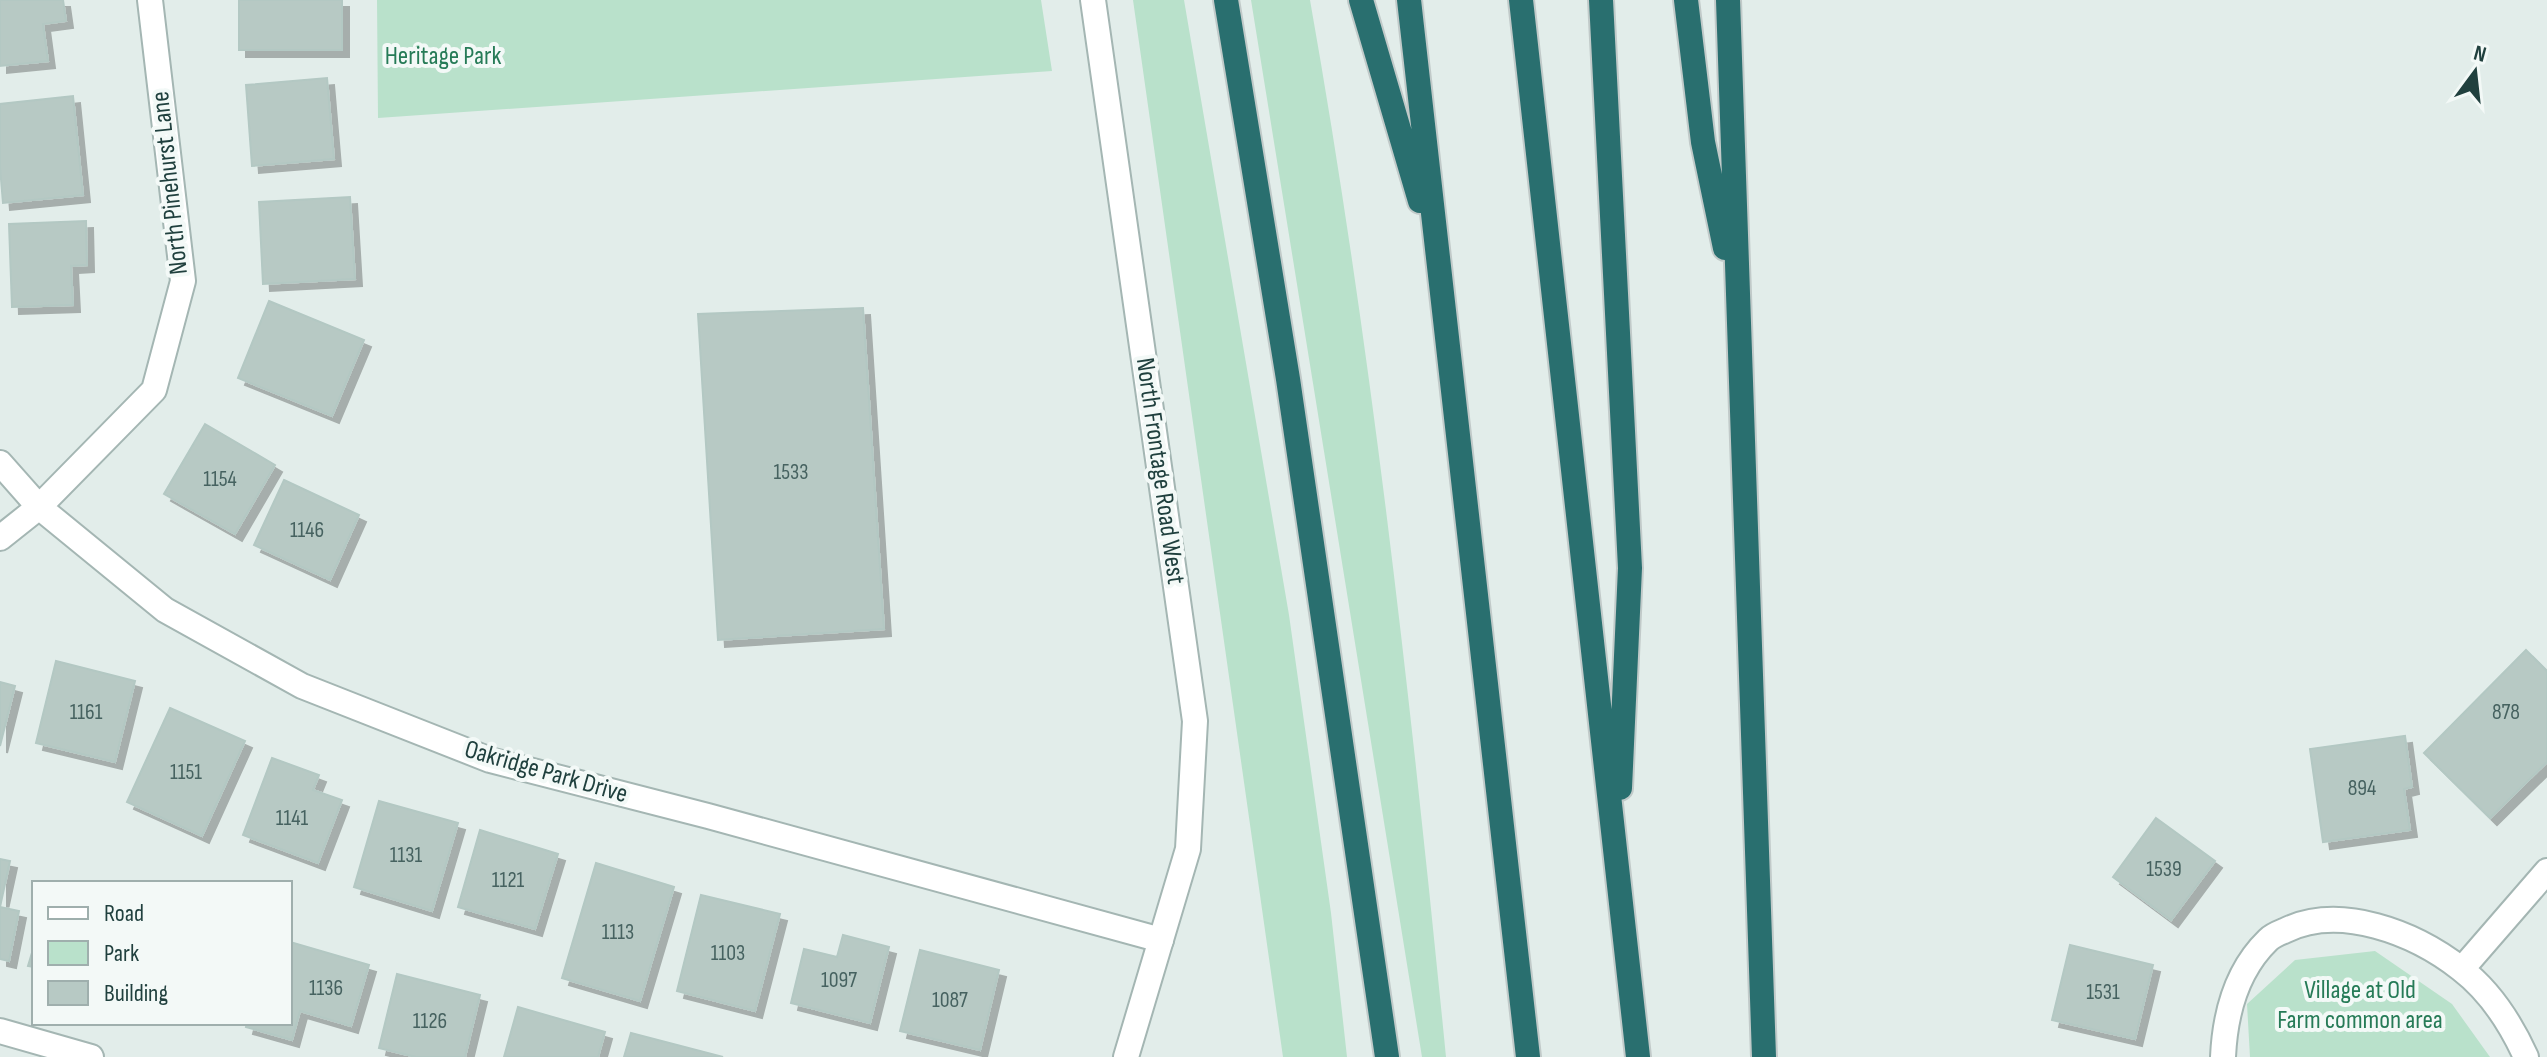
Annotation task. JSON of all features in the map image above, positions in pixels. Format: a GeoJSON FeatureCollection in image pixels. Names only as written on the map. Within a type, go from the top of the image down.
{"type":"FeatureCollection","features":[{"type":"Feature","properties":{"kind":"highway"},"geometry":{"type":"LineString","coordinates":[[1226,0],[1288,379],[1387,1057]]}},
{"type":"Feature","properties":{"kind":"highway"},"geometry":{"type":"LineString","coordinates":[[1361,0],[1439,268]]}},
{"type":"Feature","properties":{"kind":"highway"},"geometry":{"type":"LineString","coordinates":[[1409,0],[1528,1057]]}},
{"type":"Feature","properties":{"kind":"highway"},"geometry":{"type":"LineString","coordinates":[[1521,0],[1638,1057]]}},
{"type":"Feature","properties":{"kind":"highway"},"geometry":{"type":"LineString","coordinates":[[1601,0],[1630,568],[1617,867]]}},
{"type":"Feature","properties":{"kind":"highway"},"geometry":{"type":"LineString","coordinates":[[1686,0],[1703,142],[1738,313]]}},
{"type":"Feature","properties":{"kind":"highway"},"geometry":{"type":"LineString","coordinates":[[1728,0],[1764,1057]]}},
{"type":"Feature","properties":{"kind":"street","name":"North Pinehurst Lane"},"geometry":{"type":"LineString","coordinates":[[0,538],[39,507],[154,390],[183,281],[150,0]]}},
{"type":"Feature","properties":{"kind":"street","name":"North Frontage Road West"},"geometry":{"type":"LineString","coordinates":[[1093,0],[1195,721],[1188,849],[1126,1057]]}},
{"type":"Feature","properties":{"kind":"street","name":"Oakridge Park Drive"},"geometry":{"type":"LineString","coordinates":[[0,463],[39,507],[165,610],[302,686],[490,760],[723,820],[1161,940]]}},
{"type":"Feature","properties":{"kind":"street"},"geometry":{"type":"LineString","coordinates":[[2462,969],[2547,871]]}},
{"type":"Feature","properties":{"kind":"street"},"geometry":{"type":"LineString","coordinates":[[2223,1057],[2231,998],[2249,964],[2270,938],[2299,923],[2338,919],[2379,927],[2422,944],[2462,969],[2494,1001],[2516,1034],[2526,1057]]}},
{"type":"Feature","properties":{"kind":"street"},"geometry":{"type":"LineString","coordinates":[[0,1031],[91,1057]]}},
{"type":"Feature","properties":{"kind":"green space","name":"Heritage Park"},"geometry":{"type":"Polygon","coordinates":[[[377,0],[1041,0],[1052,71],[378,118],[377,0]]]}},
{"type":"Feature","properties":{"kind":"green space"},"geometry":{"type":"Polygon","coordinates":[[[1133,0],[1184,0],[1289,615],[1331,913],[1347,1057],[1283,1057],[1133,0]]]}},
{"type":"Feature","properties":{"kind":"green space"},"geometry":{"type":"Polygon","coordinates":[[[1251,0],[1310,0],[1352,263],[1388,527],[1446,1057],[1422,1057],[1251,0]]]}},
{"type":"Feature","properties":{"kind":"green space","name":"Village at Old Farm common area"},"geometry":{"type":"Polygon","coordinates":[[[2375,951],[2452,1004],[2490,1057],[2250,1057],[2247,1004],[2295,960],[2375,951]]]}},
{"type":"Feature","properties":{"kind":"building"},"geometry":{"type":"Polygon","coordinates":[[[0,0],[63,0],[66,21],[43,24],[48,61],[0,66],[0,0]]]}},
{"type":"Feature","properties":{"kind":"building"},"geometry":{"type":"Polygon","coordinates":[[[239,0],[342,0],[342,50],[239,50],[239,0]]]}},
{"type":"Feature","properties":{"kind":"building"},"geometry":{"type":"Polygon","coordinates":[[[327,78],[334,159],[252,166],[246,85],[327,78]]]}},
{"type":"Feature","properties":{"kind":"building"},"geometry":{"type":"Polygon","coordinates":[[[73,96],[83,195],[3,203],[0,104],[73,96]]]}},
{"type":"Feature","properties":{"kind":"building"},"geometry":{"type":"Polygon","coordinates":[[[350,197],[355,279],[263,284],[259,202],[350,197]]]}},
{"type":"Feature","properties":{"kind":"building"},"geometry":{"type":"Polygon","coordinates":[[[86,221],[87,265],[71,266],[73,305],[12,307],[9,224],[86,221]]]}},
{"type":"Feature","properties":{"kind":"building"},"geometry":{"type":"Polygon","coordinates":[[[269,301],[364,340],[332,416],[238,378],[269,301]]]}},
{"type":"Feature","properties":{"kind":"building"},"geometry":{"type":"Polygon","coordinates":[[[863,308],[884,629],[718,640],[698,314],[863,308]]]}},
{"type":"Feature","properties":{"kind":"building"},"geometry":{"type":"Polygon","coordinates":[[[205,424],[275,465],[235,534],[164,494],[205,424]]]}},
{"type":"Feature","properties":{"kind":"building"},"geometry":{"type":"Polygon","coordinates":[[[284,480],[359,515],[330,580],[254,545],[284,480]]]}},
{"type":"Feature","properties":{"kind":"building"},"geometry":{"type":"Polygon","coordinates":[[[2526,650],[2547,671],[2547,762],[2490,818],[2424,753],[2526,650]]]}},
{"type":"Feature","properties":{"kind":"building"},"geometry":{"type":"Polygon","coordinates":[[[56,661],[135,681],[115,762],[36,743],[56,661]]]}},
{"type":"Feature","properties":{"kind":"building"},"geometry":{"type":"Polygon","coordinates":[[[0,682],[15,686],[0,746],[0,682]]]}},
{"type":"Feature","properties":{"kind":"building"},"geometry":{"type":"Polygon","coordinates":[[[170,708],[245,741],[202,836],[127,802],[170,708]]]}},
{"type":"Feature","properties":{"kind":"building"},"geometry":{"type":"Polygon","coordinates":[[[2405,736],[2412,787],[2404,789],[2410,830],[2323,842],[2310,749],[2405,736]]]}},
{"type":"Feature","properties":{"kind":"building"},"geometry":{"type":"Polygon","coordinates":[[[272,758],[319,775],[313,790],[342,800],[318,863],[243,835],[272,758]]]}},
{"type":"Feature","properties":{"kind":"building"},"geometry":{"type":"Polygon","coordinates":[[[379,801],[458,823],[432,911],[354,887],[379,801]]]}},
{"type":"Feature","properties":{"kind":"building"},"geometry":{"type":"Polygon","coordinates":[[[2156,818],[2215,861],[2171,920],[2113,877],[2156,818]]]}},
{"type":"Feature","properties":{"kind":"building"},"geometry":{"type":"Polygon","coordinates":[[[480,830],[558,854],[535,929],[458,907],[480,830]]]}},
{"type":"Feature","properties":{"kind":"building"},"geometry":{"type":"Polygon","coordinates":[[[0,859],[10,861],[0,907],[0,859]]]}},
{"type":"Feature","properties":{"kind":"building"},"geometry":{"type":"Polygon","coordinates":[[[596,863],[674,887],[640,1001],[562,978],[596,863]]]}},
{"type":"Feature","properties":{"kind":"building"},"geometry":{"type":"Polygon","coordinates":[[[701,895],[780,914],[755,1011],[677,991],[701,895]]]}},
{"type":"Feature","properties":{"kind":"building"},"geometry":{"type":"Polygon","coordinates":[[[0,907],[19,911],[9,961],[0,959],[0,907]]]}},
{"type":"Feature","properties":{"kind":"building"},"geometry":{"type":"Polygon","coordinates":[[[843,935],[889,947],[870,1023],[791,1003],[804,949],[837,957],[843,935]]]}},
{"type":"Feature","properties":{"kind":"building"},"geometry":{"type":"Polygon","coordinates":[[[292,943],[369,965],[351,1026],[300,1011],[292,1040],[246,1027],[292,1025],[292,943]]]}},
{"type":"Feature","properties":{"kind":"building"},"geometry":{"type":"Polygon","coordinates":[[[2070,945],[2153,965],[2135,1039],[2052,1020],[2070,945]]]}},
{"type":"Feature","properties":{"kind":"building"},"geometry":{"type":"Polygon","coordinates":[[[920,950],[999,970],[980,1050],[900,1031],[920,950]]]}},
{"type":"Feature","properties":{"kind":"building"},"geometry":{"type":"Polygon","coordinates":[[[397,974],[480,995],[465,1057],[416,1057],[379,1048],[397,974]]]}},
{"type":"Feature","properties":{"kind":"building"},"geometry":{"type":"Polygon","coordinates":[[[518,1007],[605,1032],[598,1057],[504,1057],[518,1007]]]}},
{"type":"Feature","properties":{"kind":"building"},"geometry":{"type":"Polygon","coordinates":[[[631,1033],[723,1057],[624,1057],[631,1033]]]}}]}
